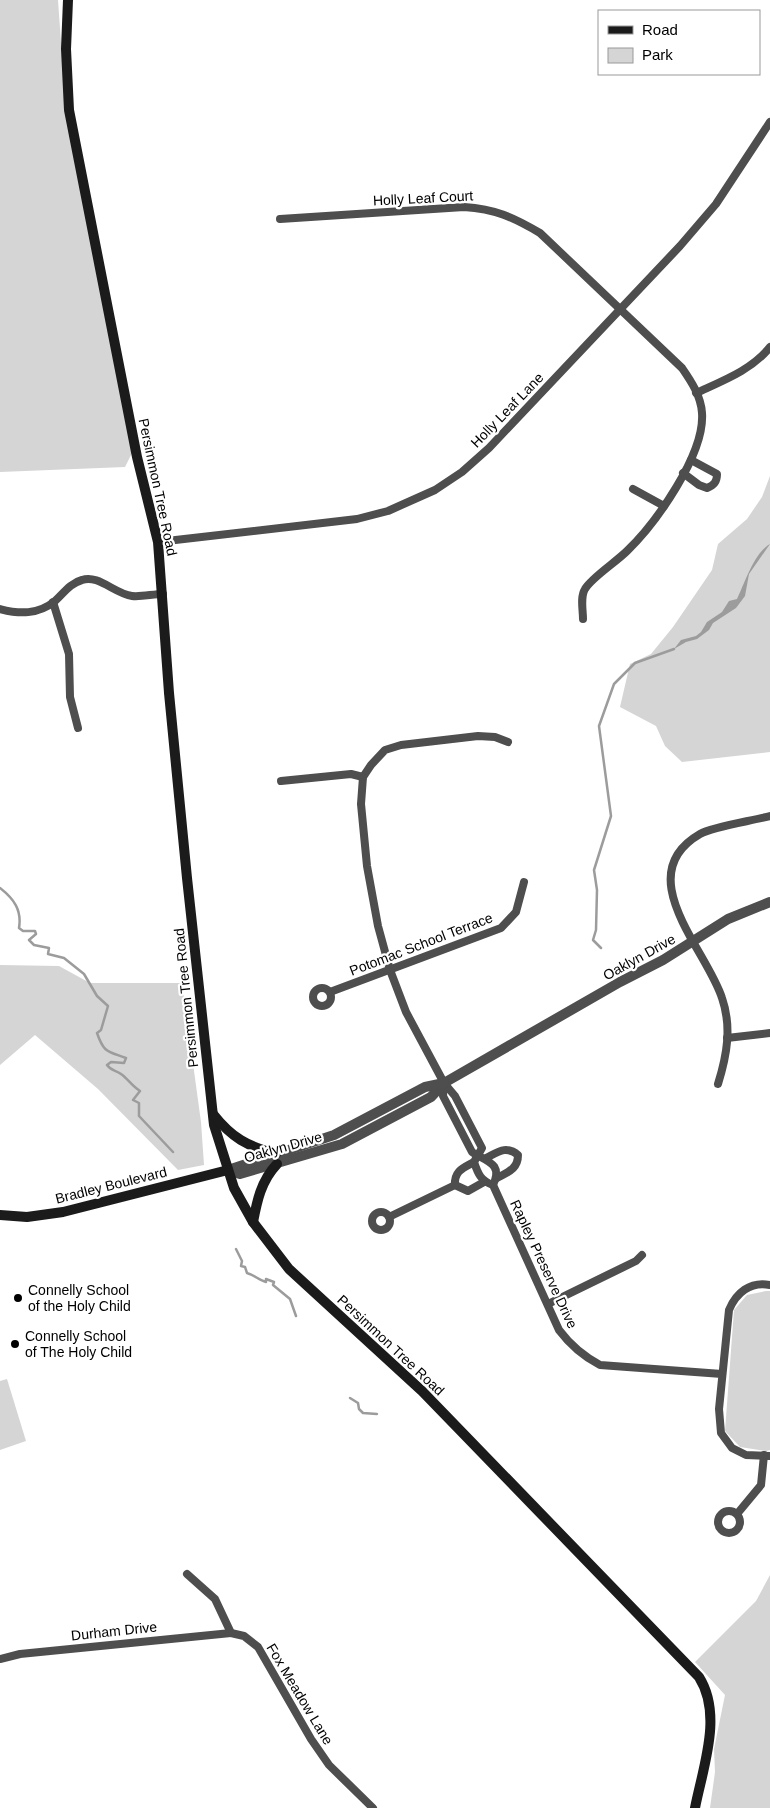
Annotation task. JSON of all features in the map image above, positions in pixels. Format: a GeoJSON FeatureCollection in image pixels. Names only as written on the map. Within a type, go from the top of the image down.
{"type":"FeatureCollection","features":[{"type":"Feature","properties":{"kind":"main road","name":"Persimmon Tree Road"},"geometry":{"type":"LineString","coordinates":[[68,0],[66,49],[69,110],[137,457],[158,542],[169,693],[213,1114],[234,1188],[253,1222],[289,1269],[422,1391],[699,1677],[706,1688],[710,1704],[710,1723],[695,1808]]}},
{"type":"Feature","properties":{"kind":"main road"},"geometry":{"type":"LineString","coordinates":[[213,1114],[226,1131],[249,1146],[276,1159],[257,1197],[253,1222]]}},
{"type":"Feature","properties":{"kind":"main road","name":"Bradley Boulevard"},"geometry":{"type":"LineString","coordinates":[[0,1215],[27,1217],[63,1212],[228,1170]]}},
{"type":"Feature","properties":{"kind":"street","name":"Holly Leaf Lane"},"geometry":{"type":"LineString","coordinates":[[158,542],[357,519],[388,511],[435,490],[462,472],[489,448],[621,309],[716,204],[770,122]]}},
{"type":"Feature","properties":{"kind":"street","name":"Holly Leaf Court"},"geometry":{"type":"LineString","coordinates":[[280,219],[464,207],[488,209],[512,216],[540,232],[682,368],[700,402],[702,422],[691,460],[656,519],[640,539],[612,566],[591,581],[585,589],[583,595],[583,620]]}},
{"type":"Feature","properties":{"kind":"street"},"geometry":{"type":"LineString","coordinates":[[696,393],[735,375],[764,355],[770,347]]}},
{"type":"Feature","properties":{"kind":"street"},"geometry":{"type":"LineString","coordinates":[[683,473],[699,485],[707,488],[713,486],[717,480],[717,474],[691,460]]}},
{"type":"Feature","properties":{"kind":"street"},"geometry":{"type":"LineString","coordinates":[[633,488],[664,506]]}},
{"type":"Feature","properties":{"kind":"street"},"geometry":{"type":"LineString","coordinates":[[0,609],[22,614],[53,602],[68,588],[83,579],[96,580],[112,590],[132,596],[163,594]]}},
{"type":"Feature","properties":{"kind":"street"},"geometry":{"type":"LineString","coordinates":[[53,602],[68,654],[70,696],[78,728]]}},
{"type":"Feature","properties":{"kind":"street"},"geometry":{"type":"LineString","coordinates":[[282,781],[352,774],[363,777],[379,755],[385,750],[401,745],[478,736],[495,737],[508,742]]}},
{"type":"Feature","properties":{"kind":"street","name":"Rapley Preserve Drive"},"geometry":{"type":"LineString","coordinates":[[363,777],[361,804],[367,866],[378,926],[390,970],[406,1012],[444,1083],[443,1096],[472,1152],[480,1159],[494,1165],[495,1181],[559,1330],[570,1345],[585,1357],[600,1365],[722,1374]]}},
{"type":"Feature","properties":{"kind":"street"},"geometry":{"type":"LineString","coordinates":[[718,1084],[725,1061],[728,1024],[722,998],[673,901],[670,880],[675,861],[685,846],[701,834],[770,816]]}},
{"type":"Feature","properties":{"kind":"street","name":"Potomac School Terrace"},"geometry":{"type":"LineString","coordinates":[[330,992],[501,928],[516,912],[524,882]]}},
{"type":"Feature","properties":{"kind":"street","name":"Oaklyn Drive"},"geometry":{"type":"LineString","coordinates":[[228,1170],[240,1174],[276,1159],[342,1144],[431,1097],[444,1083],[693,942],[728,919],[770,902]]}},
{"type":"Feature","properties":{"kind":"street"},"geometry":{"type":"LineString","coordinates":[[727,1038],[770,1033]]}},
{"type":"Feature","properties":{"kind":"street"},"geometry":{"type":"LineString","coordinates":[[389,1216],[455,1185],[468,1191],[484,1182],[495,1181],[514,1168],[518,1162],[518,1155],[512,1150],[505,1148],[480,1159],[457,1172],[454,1177],[455,1185]]}},
{"type":"Feature","properties":{"kind":"street","name":"Rapley Preserve Drive"},"geometry":{"type":"LineString","coordinates":[[480,1159],[478,1174],[484,1182]]}},
{"type":"Feature","properties":{"kind":"street"},"geometry":{"type":"LineString","coordinates":[[548,1304],[636,1261],[642,1255]]}},
{"type":"Feature","properties":{"kind":"street"},"geometry":{"type":"LineString","coordinates":[[736,1514],[762,1485],[767,1456],[746,1455],[732,1448],[721,1433],[719,1409],[729,1310],[734,1298],[747,1288],[770,1285]]}},
{"type":"Feature","properties":{"kind":"street"},"geometry":{"type":"LineString","coordinates":[[187,1574],[215,1599],[232,1633]]}},
{"type":"Feature","properties":{"kind":"street","name":"Durham Drive"},"geometry":{"type":"LineString","coordinates":[[0,1659],[30,1653],[232,1633]]}},
{"type":"Feature","properties":{"kind":"street","name":"Fox Meadow Lane"},"geometry":{"type":"LineString","coordinates":[[232,1633],[244,1636],[258,1647],[311,1739],[329,1765],[349,1787],[373,1808]]}},
{"type":"Feature","properties":{"kind":"green space"},"geometry":{"type":"Polygon","coordinates":[[[0,0],[58,0],[66,114],[133,451],[125,467],[0,472],[0,0]]]}},
{"type":"Feature","properties":{"kind":"green space"},"geometry":{"type":"Polygon","coordinates":[[[770,476],[770,752],[682,762],[665,746],[656,726],[620,707],[630,664],[651,654],[673,627],[712,570],[718,544],[747,519],[762,497],[770,476]]]}},
{"type":"Feature","properties":{"kind":"green space"},"geometry":{"type":"Polygon","coordinates":[[[0,965],[59,966],[90,983],[182,983],[201,1122],[204,1165],[178,1170],[98,1089],[35,1035],[0,1065],[0,965]]]}},
{"type":"Feature","properties":{"kind":"green space"},"geometry":{"type":"Polygon","coordinates":[[[770,1291],[770,1450],[766,1451],[740,1447],[725,1431],[734,1310],[747,1295],[770,1291]]]}},
{"type":"Feature","properties":{"kind":"green space"},"geometry":{"type":"Polygon","coordinates":[[[7,1379],[26,1441],[0,1450],[0,1381],[7,1379]]]}},
{"type":"Feature","properties":{"kind":"green space"},"geometry":{"type":"Polygon","coordinates":[[[770,1575],[770,1808],[710,1808],[715,1772],[714,1749],[725,1695],[695,1662],[756,1601],[770,1575]]]}},
{"type":"Feature","properties":{"kind":"shaded area"},"geometry":{"type":"Polygon","coordinates":[[[770,544],[749,574],[745,596],[736,608],[713,623],[709,630],[697,639],[686,642],[674,649],[681,640],[696,636],[707,622],[722,612],[729,601],[737,599],[747,577],[759,554],[770,544]]]}},
{"type":"Feature","properties":{"kind":"waterway"},"geometry":{"type":"LineString","coordinates":[[601,948],[593,940],[596,930],[597,890],[594,870],[611,816],[599,726],[614,684],[635,663],[674,649]]}},
{"type":"Feature","properties":{"kind":"waterway"},"geometry":{"type":"LineString","coordinates":[[0,888],[16,905],[20,922],[19,928],[23,931],[35,931],[36,934],[29,940],[34,945],[49,948],[48,954],[64,958],[84,974],[97,996],[108,1006],[101,1030],[97,1033],[104,1048],[126,1058],[124,1063],[111,1062],[107,1065],[140,1091],[133,1100],[139,1103],[139,1116],[173,1152]]}},
{"type":"Feature","properties":{"kind":"waterway"},"geometry":{"type":"LineString","coordinates":[[236,1249],[242,1261],[241,1266],[245,1267],[247,1273],[266,1282],[266,1279],[274,1282],[273,1285],[290,1299],[296,1316]]}},
{"type":"Feature","properties":{"kind":"waterway"},"geometry":{"type":"LineString","coordinates":[[350,1398],[358,1403],[359,1409],[363,1413],[377,1414]]}},
{"type":"Feature","properties":{"kind":"place","name":"Connelly School of the Holy Child"},"geometry":{"type":"Point","coordinates":[18,1298]}},
{"type":"Feature","properties":{"kind":"place","name":"Connelly School of The Holy Child"},"geometry":{"type":"Point","coordinates":[15,1344]}}]}
